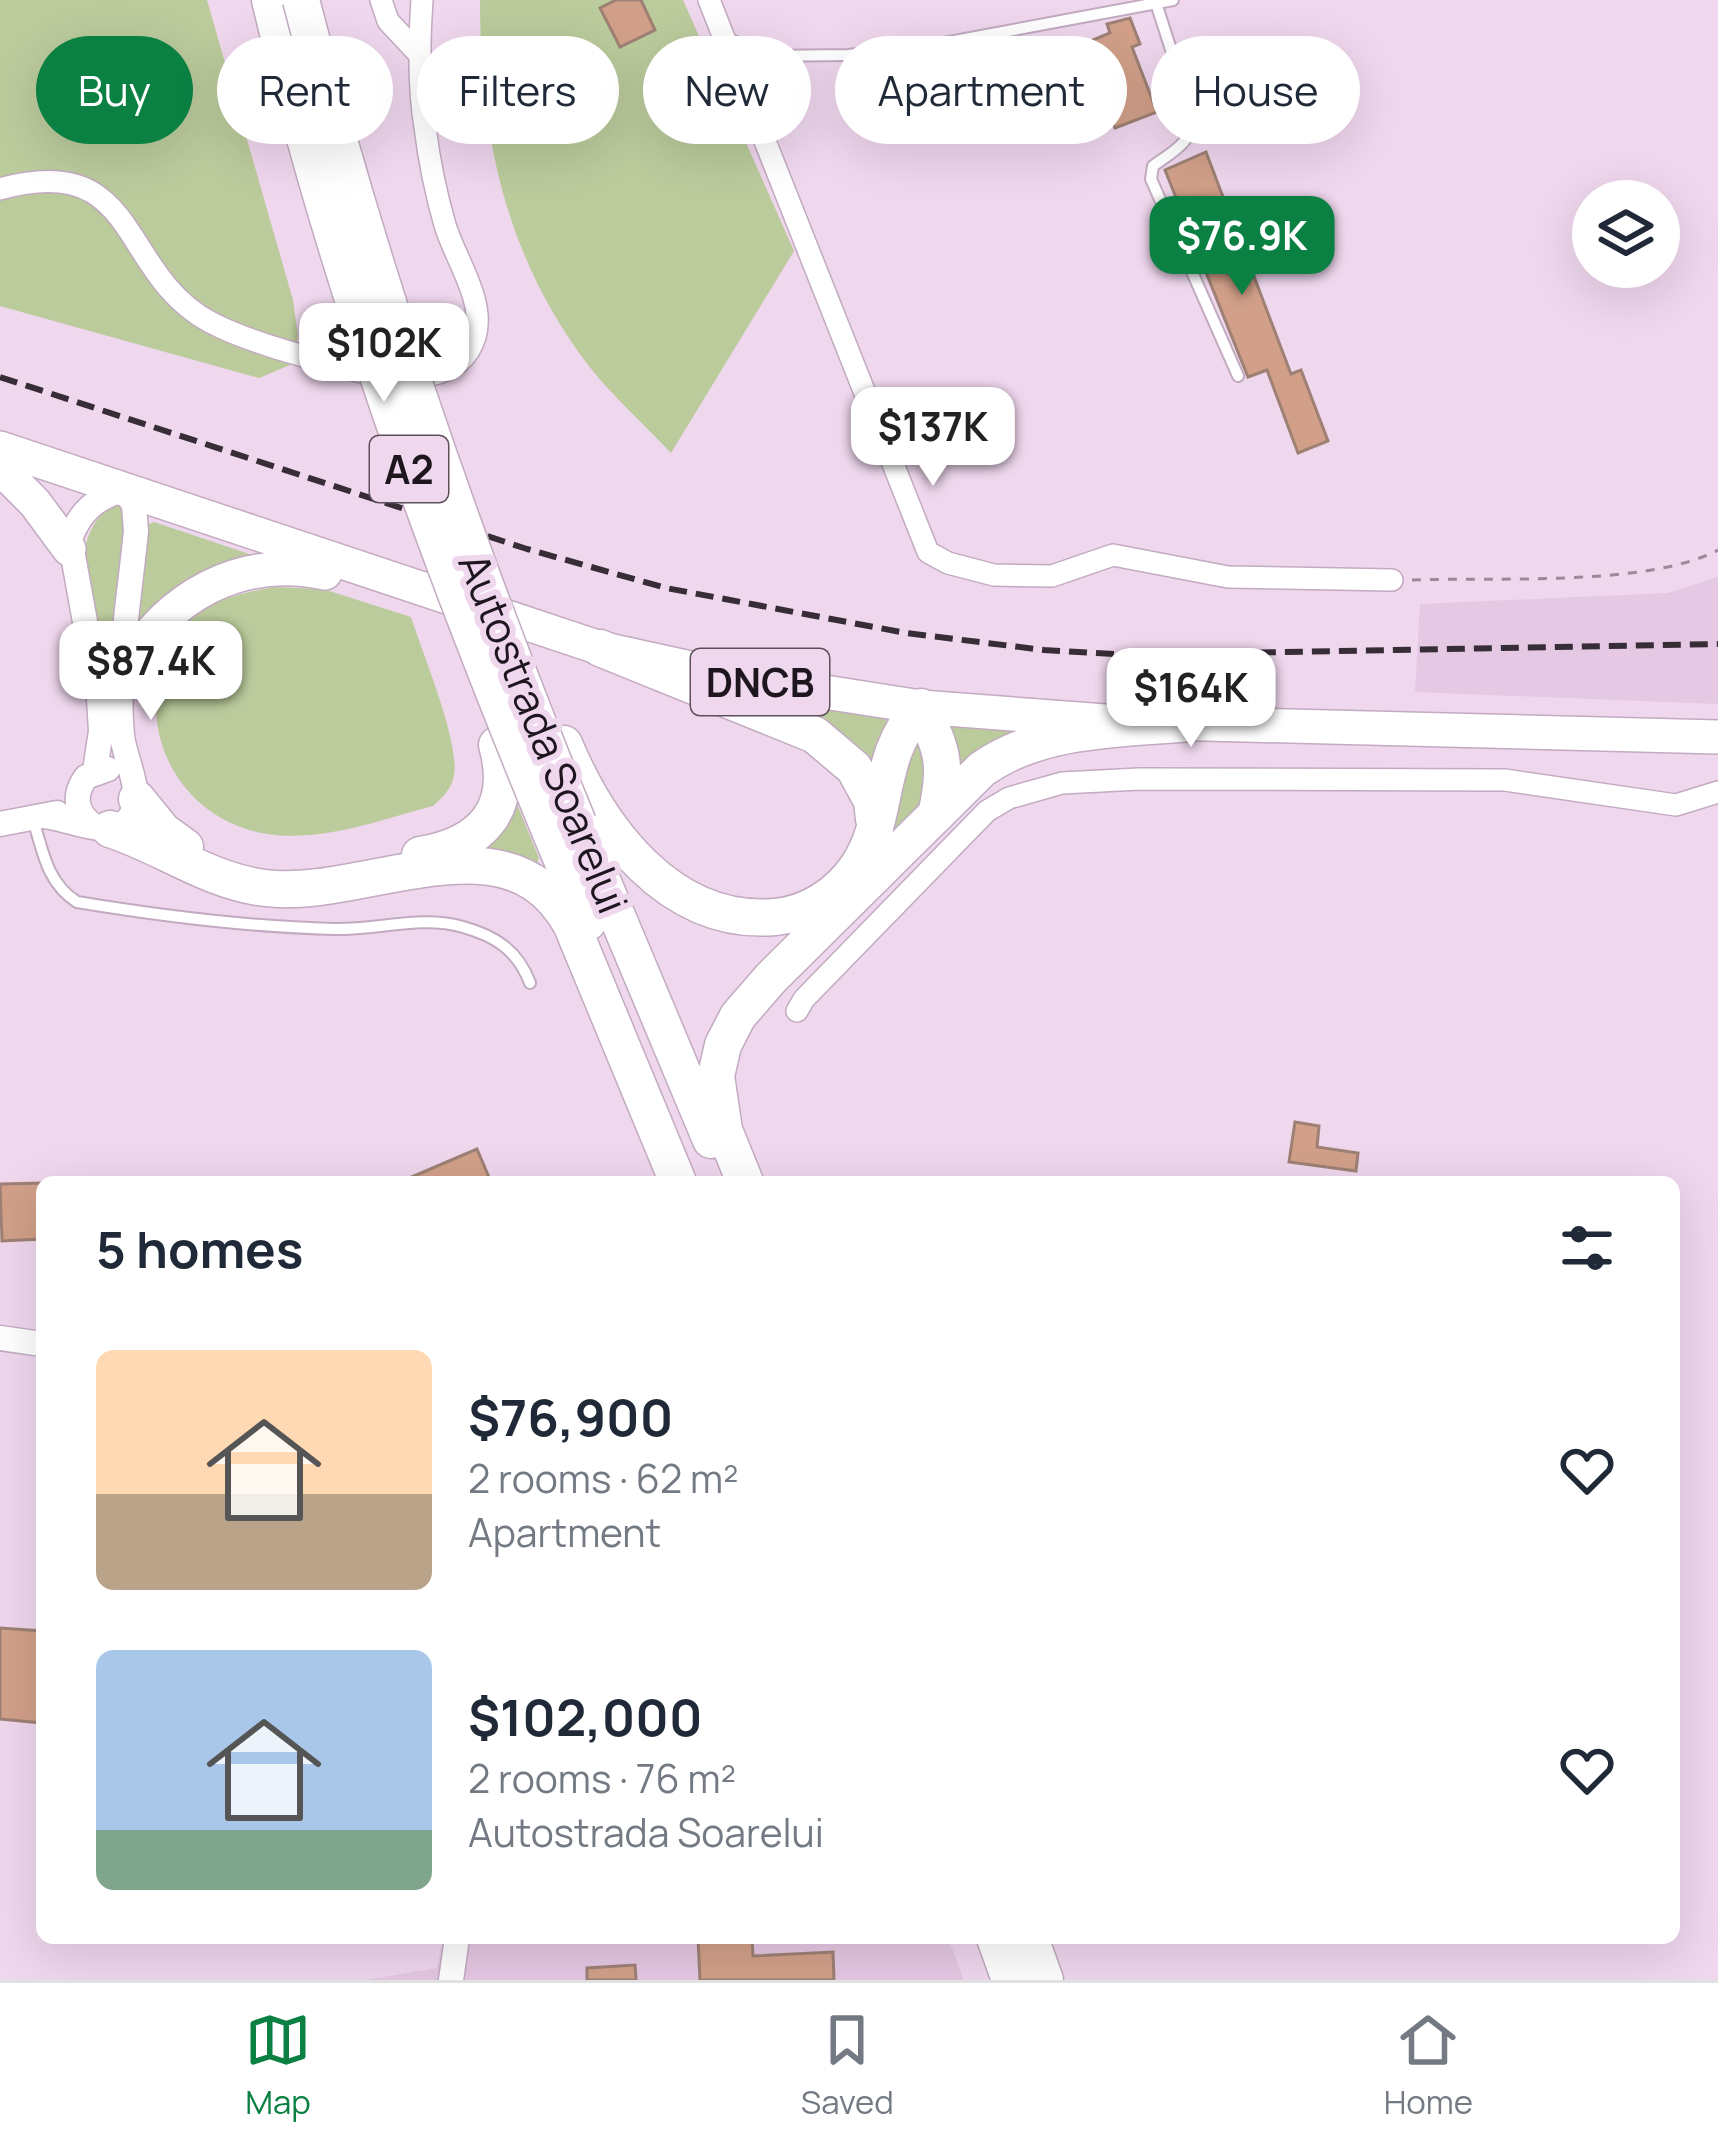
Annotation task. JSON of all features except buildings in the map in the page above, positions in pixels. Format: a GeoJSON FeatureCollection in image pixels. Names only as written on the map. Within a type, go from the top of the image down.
{"type":"FeatureCollection","features":[{"type":"Feature","properties":{"kind":"highway","name":"Autostrada Soarelui"},"geometry":{"type":"LineString","coordinates":[[270,0],[279,36]]}},
{"type":"Feature","properties":{"kind":"highway","name":"Autostrada Soarelui"},"geometry":{"type":"LineString","coordinates":[[301,0],[370,253],[442,473],[577,825],[726,1176]]}},
{"type":"Feature","properties":{"kind":"highway"},"geometry":{"type":"LineString","coordinates":[[316,0],[438,410],[581,783],[577,825],[625,848],[676,892],[722,913],[771,917],[808,909],[843,884],[868,846],[898,735],[922,707],[943,756],[936,815]]}},
{"type":"Feature","properties":{"kind":"highway"},"geometry":{"type":"LineString","coordinates":[[134,790],[164,831],[212,860],[277,875],[436,853],[467,839],[488,821],[500,798],[502,769],[496,745],[346,331],[299,167],[297,144]]}},
{"type":"Feature","properties":{"kind":"highway","name":"Autostrada Soarelui"},"geometry":{"type":"LineString","coordinates":[[308,144],[416,488],[577,825],[693,1176]]}},
{"type":"Feature","properties":{"kind":"highway"},"geometry":{"type":"LineString","coordinates":[[600,648],[815,735],[854,768],[872,801],[874,819]]}},
{"type":"Feature","properties":{"kind":"highway"},"geometry":{"type":"LineString","coordinates":[[743,1176],[719,1112],[716,1076],[723,1045],[755,994],[905,867],[936,815],[982,769],[1028,744],[1192,723]]}},
{"type":"Feature","properties":{"kind":"highway"},"geometry":{"type":"LineString","coordinates":[[102,827],[143,840],[210,874],[268,888],[304,888],[458,865],[496,867],[531,878],[555,897],[572,926],[676,1176]]}},
{"type":"Feature","properties":{"kind":"highway"},"geometry":{"type":"LineString","coordinates":[[997,1944],[1010,1980]]}},
{"type":"Feature","properties":{"kind":"highway"},"geometry":{"type":"LineString","coordinates":[[1032,1944],[1045,1980]]}},
{"type":"Feature","properties":{"kind":"main road","name":"DNCB"},"geometry":{"type":"LineString","coordinates":[[0,448],[600,648],[718,674],[922,707],[1014,716],[1718,737]]}},
{"type":"Feature","properties":{"kind":"main road"},"geometry":{"type":"LineString","coordinates":[[0,468],[35,503],[69,549]]}},
{"type":"Feature","properties":{"kind":"main road"},"geometry":{"type":"LineString","coordinates":[[124,669],[172,610],[230,577],[293,568],[410,586]]}},
{"type":"Feature","properties":{"kind":"street"},"geometry":{"type":"LineString","coordinates":[[381,0],[388,21],[417,52]]}},
{"type":"Feature","properties":{"kind":"street"},"geometry":{"type":"LineString","coordinates":[[419,36],[422,0]]}},
{"type":"Feature","properties":{"kind":"street"},"geometry":{"type":"LineString","coordinates":[[709,0],[928,551],[948,563],[994,575],[1052,576],[1113,555],[1228,577],[1392,580]]}},
{"type":"Feature","properties":{"kind":"street"},"geometry":{"type":"LineString","coordinates":[[0,189],[41,180],[80,185],[108,202],[165,284],[210,322],[372,375],[403,380],[444,372],[466,355],[478,319],[445,223],[428,144]]}},
{"type":"Feature","properties":{"kind":"street"},"geometry":{"type":"LineString","coordinates":[[0,824],[39,818],[68,807],[94,771],[101,731],[99,699],[69,549],[85,511],[124,489],[136,515],[121,728],[134,790],[126,822],[102,827],[39,818]]}},
{"type":"Feature","properties":{"kind":"street"},"geometry":{"type":"LineString","coordinates":[[94,771],[118,771],[134,790]]}},
{"type":"Feature","properties":{"kind":"street"},"geometry":{"type":"LineString","coordinates":[[797,1011],[905,867],[1009,798],[1062,783],[1139,778],[1505,780],[1676,805],[1718,792]]}},
{"type":"Feature","properties":{"kind":"street"},"geometry":{"type":"LineString","coordinates":[[77,796],[81,814],[102,827]]}},
{"type":"Feature","properties":{"kind":"street"},"geometry":{"type":"LineString","coordinates":[[0,1339],[36,1343]]}},
{"type":"Feature","properties":{"kind":"street"},"geometry":{"type":"LineString","coordinates":[[451,1980],[456,1944]]}},
{"type":"Feature","properties":{"kind":"lane"},"geometry":{"type":"LineString","coordinates":[[725,35],[766,56],[831,56],[933,45],[1173,0]]}},
{"type":"Feature","properties":{"kind":"lane"},"geometry":{"type":"LineString","coordinates":[[1156,3],[1193,118],[1186,142],[1153,166],[1151,178],[1238,376]]}},
{"type":"Feature","properties":{"kind":"lane"},"geometry":{"type":"LineString","coordinates":[[39,818],[49,873],[62,892],[77,902],[300,928],[437,922],[475,931],[510,948],[530,983]]}},
{"type":"Feature","properties":{"kind":"path"},"geometry":{"type":"LineString","coordinates":[[1392,580],[1592,575],[1681,566],[1718,550]]}},
{"type":"Feature","properties":{"kind":"shaded area"},"geometry":{"type":"Polygon","coordinates":[[[1718,577],[1718,704],[1415,692],[1420,604],[1668,593],[1718,577]]]}},
{"type":"Feature","properties":{"kind":"shaded area"},"geometry":{"type":"Polygon","coordinates":[[[442,1944],[950,1944],[964,1980],[366,1980],[437,1968],[442,1944]]]}},
{"type":"Feature","properties":{"kind":"green space"},"geometry":{"type":"Polygon","coordinates":[[[0,0],[207,0],[217,36],[217,144],[248,144],[293,300],[298,337],[290,365],[259,378],[0,306],[0,0]]]}},
{"type":"Feature","properties":{"kind":"green space"},"geometry":{"type":"Polygon","coordinates":[[[480,0],[683,0],[699,36],[643,36],[643,144],[747,144],[794,251],[671,453],[588,365],[560,323],[517,237],[492,144],[619,144],[619,36],[481,36],[480,0]]]}},
{"type":"Feature","properties":{"kind":"green space"},"geometry":{"type":"Polygon","coordinates":[[[121,505],[127,509],[117,686],[104,689],[83,555],[100,517],[121,505]]]}},
{"type":"Feature","properties":{"kind":"green space"},"geometry":{"type":"Polygon","coordinates":[[[154,522],[270,561],[138,625],[146,525],[154,522]]]}},
{"type":"Feature","properties":{"kind":"green space"},"geometry":{"type":"Polygon","coordinates":[[[274,587],[323,589],[411,617],[446,720],[454,760],[451,784],[433,806],[348,829],[283,836],[229,822],[201,804],[179,780],[164,752],[157,721],[157,688],[166,656],[184,626],[203,610],[225,599],[274,587]]]}},
{"type":"Feature","properties":{"kind":"green space"},"geometry":{"type":"Polygon","coordinates":[[[765,697],[885,719],[889,724],[880,770],[765,697]]]}},
{"type":"Feature","properties":{"kind":"green space"},"geometry":{"type":"Polygon","coordinates":[[[947,722],[1015,727],[1018,738],[956,778],[947,722]]]}},
{"type":"Feature","properties":{"kind":"green space"},"geometry":{"type":"Polygon","coordinates":[[[927,734],[920,802],[892,834],[898,748],[927,734]]]}},
{"type":"Feature","properties":{"kind":"green space"},"geometry":{"type":"Polygon","coordinates":[[[514,797],[539,858],[537,864],[482,851],[514,797]]]}},
{"type":"Feature","properties":{"kind":"railway"},"geometry":{"type":"LineString","coordinates":[[0,377],[527,549],[666,588],[906,633],[1129,655],[1718,644]]}}]}
